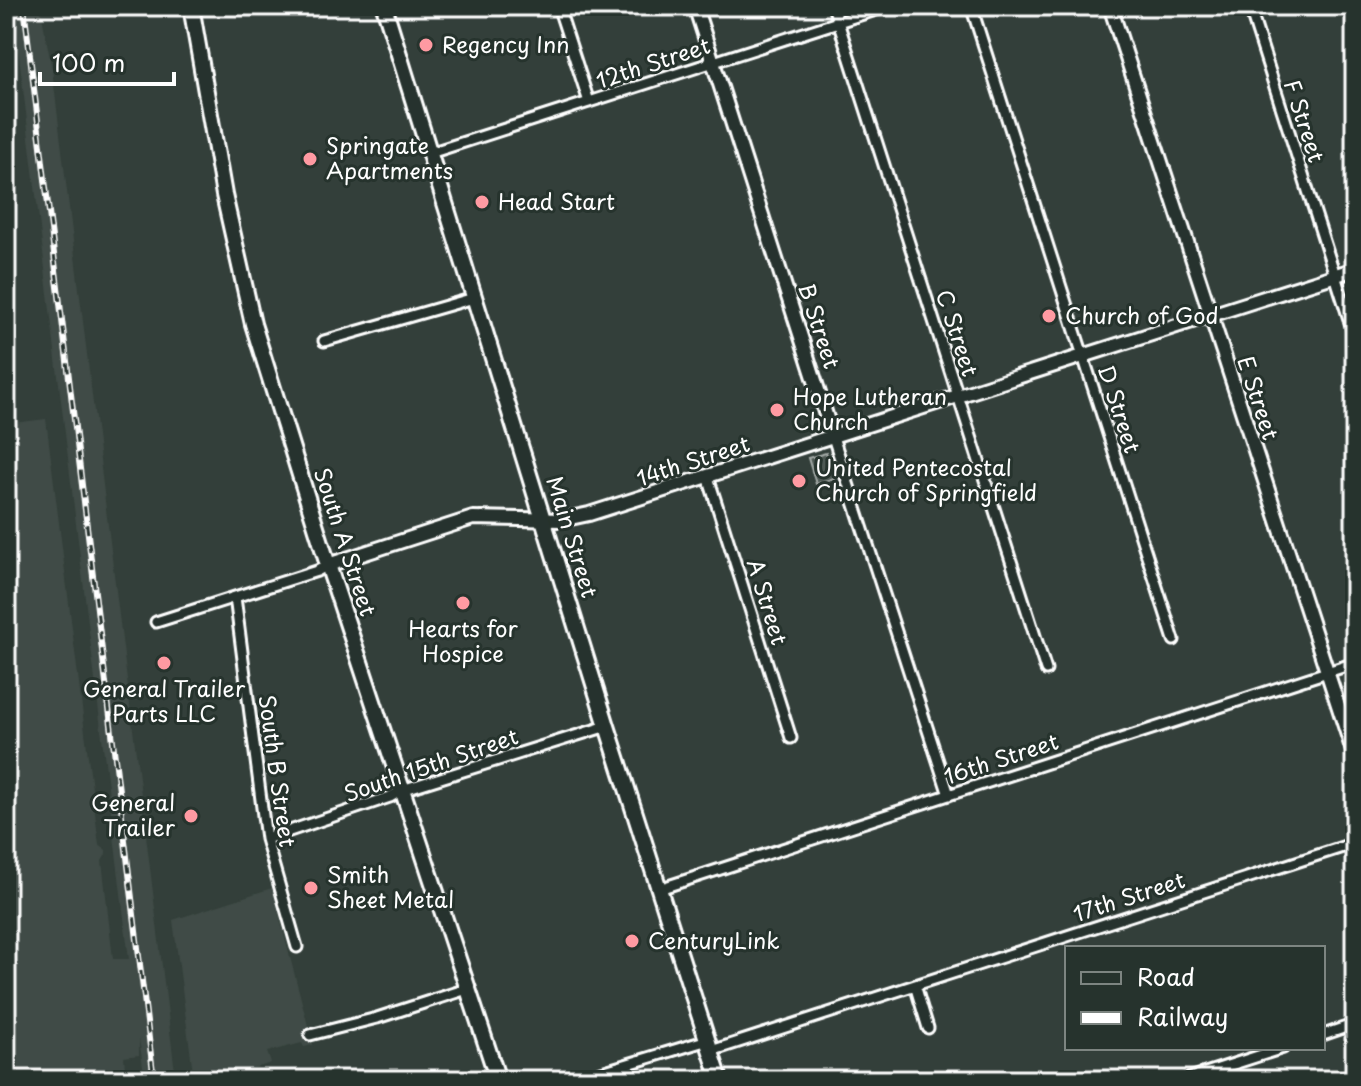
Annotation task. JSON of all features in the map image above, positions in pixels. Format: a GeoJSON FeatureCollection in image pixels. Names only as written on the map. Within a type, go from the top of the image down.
{"type":"FeatureCollection","features":[{"type":"Feature","properties":{"kind":"main road","name":"South A Street"},"geometry":{"type":"LineString","coordinates":[[191,6],[239,269],[253,324],[328,565],[498,1080]]}},
{"type":"Feature","properties":{"kind":"main road","name":"Main Street"},"geometry":{"type":"LineString","coordinates":[[384,6],[720,1080]]}},
{"type":"Feature","properties":{"kind":"street"},"geometry":{"type":"LineString","coordinates":[[558,6],[589,102]]}},
{"type":"Feature","properties":{"kind":"street","name":"B Street"},"geometry":{"type":"LineString","coordinates":[[695,6],[949,795]]}},
{"type":"Feature","properties":{"kind":"street","name":"C Street"},"geometry":{"type":"LineString","coordinates":[[833,6],[1046,670]]}},
{"type":"Feature","properties":{"kind":"street","name":"12th Street"},"geometry":{"type":"LineString","coordinates":[[430,153],[888,6]]}},
{"type":"Feature","properties":{"kind":"street","name":"D Street"},"geometry":{"type":"LineString","coordinates":[[971,6],[1174,640]]}},
{"type":"Feature","properties":{"kind":"street","name":"E Street"},"geometry":{"type":"LineString","coordinates":[[1110,6],[1355,757]]}},
{"type":"Feature","properties":{"kind":"street","name":"F Street"},"geometry":{"type":"LineString","coordinates":[[1249,6],[1355,338]]}},
{"type":"Feature","properties":{"kind":"street","name":"14th Street"},"geometry":{"type":"LineString","coordinates":[[328,565],[473,518],[561,520],[589,514],[1355,269]]}},
{"type":"Feature","properties":{"kind":"street"},"geometry":{"type":"LineString","coordinates":[[324,341],[474,298]]}},
{"type":"Feature","properties":{"kind":"street","name":"A Street"},"geometry":{"type":"LineString","coordinates":[[708,477],[791,738]]}},
{"type":"Feature","properties":{"kind":"street"},"geometry":{"type":"LineString","coordinates":[[156,622],[328,565]]}},
{"type":"Feature","properties":{"kind":"street","name":"South B Street"},"geometry":{"type":"LineString","coordinates":[[235,597],[266,839],[297,947]]}},
{"type":"Feature","properties":{"kind":"street","name":"16th Street"},"geometry":{"type":"LineString","coordinates":[[659,889],[1355,663]]}},
{"type":"Feature","properties":{"kind":"street","name":"South 15th Street"},"geometry":{"type":"LineString","coordinates":[[266,839],[390,797],[402,790],[607,726]]}},
{"type":"Feature","properties":{"kind":"street","name":"17th Street"},"geometry":{"type":"LineString","coordinates":[[575,1080],[709,1046],[915,985],[1355,843]]}},
{"type":"Feature","properties":{"kind":"street"},"geometry":{"type":"LineString","coordinates":[[915,985],[928,1028]]}},
{"type":"Feature","properties":{"kind":"street"},"geometry":{"type":"LineString","coordinates":[[310,1035],[377,1018],[467,989]]}},
{"type":"Feature","properties":{"kind":"street"},"geometry":{"type":"LineString","coordinates":[[1325,1034],[1355,1024]]}},
{"type":"Feature","properties":{"kind":"street"},"geometry":{"type":"LineString","coordinates":[[1184,1080],[1277,1050]]}},
{"type":"Feature","properties":{"kind":"shaded area"},"geometry":{"type":"Polygon","coordinates":[[[13,6],[40,6],[52,69],[176,1080],[145,1080],[139,1038],[139,1055],[124,1057],[126,1080],[6,1080],[6,424],[46,419],[99,845],[106,850],[102,861],[113,959],[129,959],[13,6]]]}},
{"type":"Feature","properties":{"kind":"shaded area"},"geometry":{"type":"Polygon","coordinates":[[[826,453],[834,478],[816,484],[808,458],[826,453]]]}},
{"type":"Feature","properties":{"kind":"shaded area"},"geometry":{"type":"Polygon","coordinates":[[[272,888],[313,1045],[304,1047],[302,1043],[267,1052],[271,1063],[217,1080],[194,1080],[173,920],[272,888]]]}},
{"type":"Feature","properties":{"kind":"railway"},"geometry":{"type":"LineString","coordinates":[[24,6],[154,1080]]}},
{"type":"Feature","properties":{"kind":"place","name":"Regency Inn"},"geometry":{"type":"Point","coordinates":[426,45]}},
{"type":"Feature","properties":{"kind":"place","name":"Springate Apartments"},"geometry":{"type":"Point","coordinates":[310,159]}},
{"type":"Feature","properties":{"kind":"place","name":"Head Start"},"geometry":{"type":"Point","coordinates":[482,202]}},
{"type":"Feature","properties":{"kind":"place","name":"Church of God"},"geometry":{"type":"Point","coordinates":[1049,316]}},
{"type":"Feature","properties":{"kind":"place","name":"Hope Lutheran Church"},"geometry":{"type":"Point","coordinates":[777,410]}},
{"type":"Feature","properties":{"kind":"place","name":"United Pentecostal Church of Springfield"},"geometry":{"type":"Point","coordinates":[799,481]}},
{"type":"Feature","properties":{"kind":"place","name":"Hearts for Hospice"},"geometry":{"type":"Point","coordinates":[463,603]}},
{"type":"Feature","properties":{"kind":"place","name":"General Trailer Parts LLC"},"geometry":{"type":"Point","coordinates":[164,663]}},
{"type":"Feature","properties":{"kind":"place","name":"General Trailer"},"geometry":{"type":"Point","coordinates":[191,816]}},
{"type":"Feature","properties":{"kind":"place","name":"Smith Sheet Metal"},"geometry":{"type":"Point","coordinates":[311,888]}},
{"type":"Feature","properties":{"kind":"place","name":"CenturyLink"},"geometry":{"type":"Point","coordinates":[632,941]}}]}
